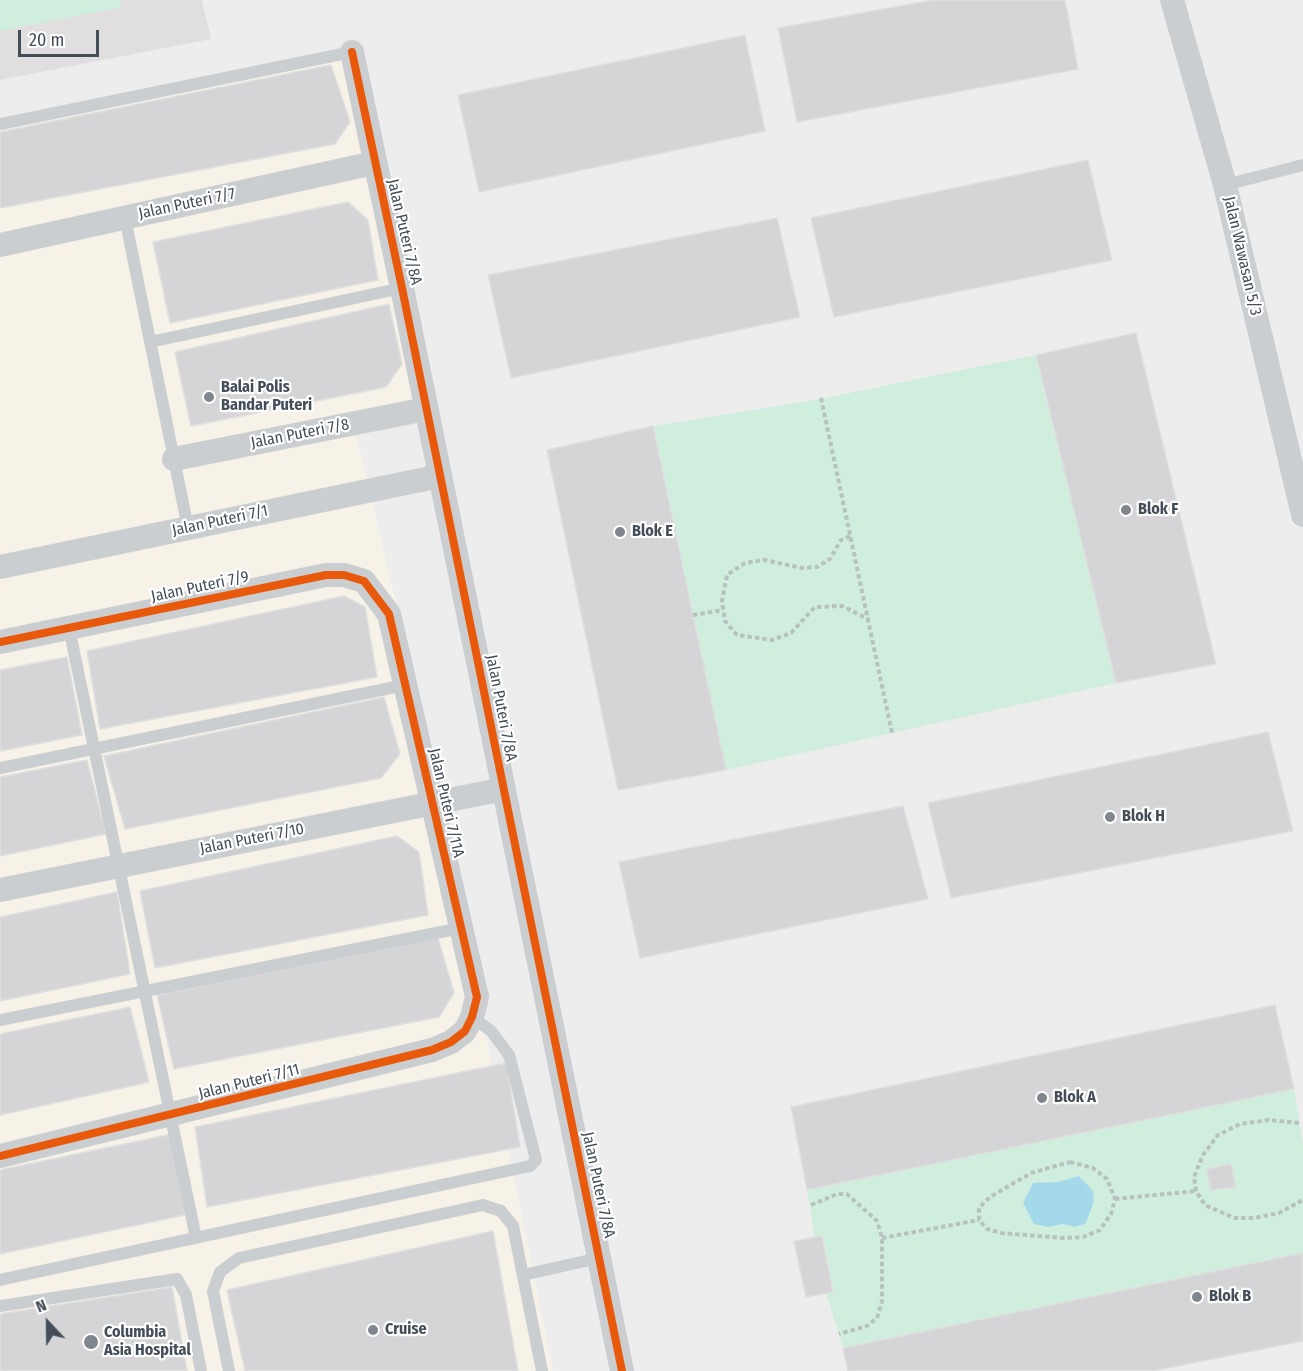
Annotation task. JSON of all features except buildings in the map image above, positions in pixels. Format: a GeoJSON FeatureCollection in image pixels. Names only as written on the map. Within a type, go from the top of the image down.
{"type":"FeatureCollection","features":[{"type":"Feature","properties":{"kind":"street","name":"Jalan Wawasan 5/3"},"geometry":{"type":"LineString","coordinates":[[1172,0],[1225,185],[1303,515]]}},
{"type":"Feature","properties":{"kind":"street","name":"Jalan Puteri 7/8A"},"geometry":{"type":"LineString","coordinates":[[352,52],[622,1371]]}},
{"type":"Feature","properties":{"kind":"street","name":"Jalan Puteri 7/7"},"geometry":{"type":"LineString","coordinates":[[0,244],[374,163]]}},
{"type":"Feature","properties":{"kind":"street","name":"Jalan Puteri 7/8"},"geometry":{"type":"LineString","coordinates":[[174,459],[426,409]]}},
{"type":"Feature","properties":{"kind":"street","name":"Jalan Puteri 7/1"},"geometry":{"type":"LineString","coordinates":[[0,567],[440,476]]}},
{"type":"Feature","properties":{"kind":"street","name":"Jalan Puteri 7/9"},"geometry":{"type":"LineString","coordinates":[[0,642],[326,575],[344,575],[364,581],[378,596],[389,614]]}},
{"type":"Feature","properties":{"kind":"street","name":"Jalan Puteri 7/11A"},"geometry":{"type":"LineString","coordinates":[[389,614],[461,928],[474,1007]]}},
{"type":"Feature","properties":{"kind":"street","name":"Jalan Puteri 7/10"},"geometry":{"type":"LineString","coordinates":[[0,890],[504,789]]}},
{"type":"Feature","properties":{"kind":"street","name":"Jalan Puteri 7/11"},"geometry":{"type":"LineString","coordinates":[[0,1156],[432,1050],[451,1042],[465,1031],[474,1007]]}},
{"type":"Feature","properties":{"kind":"lane"},"geometry":{"type":"LineString","coordinates":[[0,124],[352,52]]}},
{"type":"Feature","properties":{"kind":"lane"},"geometry":{"type":"LineString","coordinates":[[1225,185],[1303,165]]}},
{"type":"Feature","properties":{"kind":"lane"},"geometry":{"type":"LineString","coordinates":[[125,218],[188,528]]}},
{"type":"Feature","properties":{"kind":"lane"},"geometry":{"type":"LineString","coordinates":[[150,342],[402,288]]}},
{"type":"Feature","properties":{"kind":"lane"},"geometry":{"type":"LineString","coordinates":[[69,628],[196,1238]]}},
{"type":"Feature","properties":{"kind":"lane"},"geometry":{"type":"LineString","coordinates":[[0,768],[405,685]]}},
{"type":"Feature","properties":{"kind":"lane"},"geometry":{"type":"LineString","coordinates":[[0,1020],[461,928]]}},
{"type":"Feature","properties":{"kind":"lane"},"geometry":{"type":"LineString","coordinates":[[0,1280],[530,1166],[536,1160],[509,1056],[474,1007]]}},
{"type":"Feature","properties":{"kind":"lane"},"geometry":{"type":"LineString","coordinates":[[229,1371],[213,1291],[220,1272],[239,1258],[483,1205],[501,1211],[513,1226],[543,1371]]}},
{"type":"Feature","properties":{"kind":"lane"},"geometry":{"type":"LineString","coordinates":[[523,1275],[600,1258]]}},
{"type":"Feature","properties":{"kind":"lane"},"geometry":{"type":"LineString","coordinates":[[0,1306],[177,1278],[186,1295],[201,1371]]}},
{"type":"Feature","properties":{"kind":"path"},"geometry":{"type":"LineString","coordinates":[[821,398],[892,733]]}},
{"type":"Feature","properties":{"kind":"path"},"geometry":{"type":"LineString","coordinates":[[850,536],[841,540],[830,559],[817,567],[802,568],[764,560],[746,563],[727,575],[722,601],[725,621],[737,635],[772,640],[791,633],[815,608],[842,606],[868,619]]}},
{"type":"Feature","properties":{"kind":"path"},"geometry":{"type":"LineString","coordinates":[[693,615],[723,610]]}},
{"type":"Feature","properties":{"kind":"path"},"geometry":{"type":"LineString","coordinates":[[1299,1123],[1269,1120],[1240,1124],[1218,1135],[1203,1155],[1194,1176],[1196,1191],[1205,1205],[1234,1218],[1254,1218],[1279,1213],[1303,1200]]}},
{"type":"Feature","properties":{"kind":"path"},"geometry":{"type":"LineString","coordinates":[[1070,1162],[1093,1168],[1107,1179],[1115,1199],[1111,1214],[1100,1230],[1083,1237],[1064,1238],[1001,1233],[987,1229],[979,1220],[979,1208],[990,1197],[1031,1173],[1070,1162]]}},
{"type":"Feature","properties":{"kind":"path"},"geometry":{"type":"LineString","coordinates":[[1115,1199],[1196,1191]]}},
{"type":"Feature","properties":{"kind":"path"},"geometry":{"type":"LineString","coordinates":[[811,1205],[837,1194],[847,1194],[877,1221],[882,1238],[882,1301],[877,1318],[867,1326],[839,1334]]}},
{"type":"Feature","properties":{"kind":"path"},"geometry":{"type":"LineString","coordinates":[[882,1238],[979,1220]]}},
{"type":"Feature","properties":{"kind":"shaded area"},"geometry":{"type":"Polygon","coordinates":[[[0,0],[202,0],[211,39],[0,80],[0,0]]]}},
{"type":"Feature","properties":{"kind":"shaded area"},"geometry":{"type":"Polygon","coordinates":[[[343,59],[415,403],[352,416],[416,688],[553,1371],[0,1371],[0,131],[343,59]]]}},
{"type":"Feature","properties":{"kind":"green space"},"geometry":{"type":"Polygon","coordinates":[[[0,0],[120,0],[122,7],[0,31],[0,0]]]}},
{"type":"Feature","properties":{"kind":"green space"},"geometry":{"type":"Polygon","coordinates":[[[1036,355],[1116,683],[726,770],[653,426],[809,401],[1036,355]]]}},
{"type":"Feature","properties":{"kind":"green space"},"geometry":{"type":"Polygon","coordinates":[[[1294,1089],[1303,1143],[1303,1253],[843,1348],[826,1293],[833,1291],[822,1236],[815,1237],[807,1190],[1294,1089]]]}},
{"type":"Feature","properties":{"kind":"water"},"geometry":{"type":"Polygon","coordinates":[[[1079,1176],[1093,1191],[1094,1201],[1086,1223],[1075,1227],[1062,1224],[1049,1227],[1034,1224],[1023,1203],[1033,1183],[1058,1182],[1079,1176]]]}},
{"type":"Feature","properties":{"kind":"cycle path"},"geometry":{"type":"LineString","coordinates":[[352,52],[622,1371]]}},
{"type":"Feature","properties":{"kind":"cycle path"},"geometry":{"type":"LineString","coordinates":[[0,642],[326,575],[344,575],[364,581],[389,614],[477,997],[472,1017],[465,1031],[451,1042],[432,1050],[0,1156]]}},
{"type":"Feature","properties":{"kind":"place","name":"Balai Polis Bandar Puteri"},"geometry":{"type":"Point","coordinates":[209,397]}},
{"type":"Feature","properties":{"kind":"place","name":"Blok F"},"geometry":{"type":"Point","coordinates":[1126,510]}},
{"type":"Feature","properties":{"kind":"place","name":"Blok E"},"geometry":{"type":"Point","coordinates":[620,532]}},
{"type":"Feature","properties":{"kind":"place","name":"Blok H"},"geometry":{"type":"Point","coordinates":[1110,817]}},
{"type":"Feature","properties":{"kind":"place","name":"Blok A"},"geometry":{"type":"Point","coordinates":[1042,1098]}},
{"type":"Feature","properties":{"kind":"place","name":"Blok B"},"geometry":{"type":"Point","coordinates":[1197,1297]}},
{"type":"Feature","properties":{"kind":"place","name":"Cruise"},"geometry":{"type":"Point","coordinates":[373,1330]}},
{"type":"Feature","properties":{"kind":"place","name":"Columbia Asia Hospital"},"geometry":{"type":"Point","coordinates":[91,1342]}}]}
